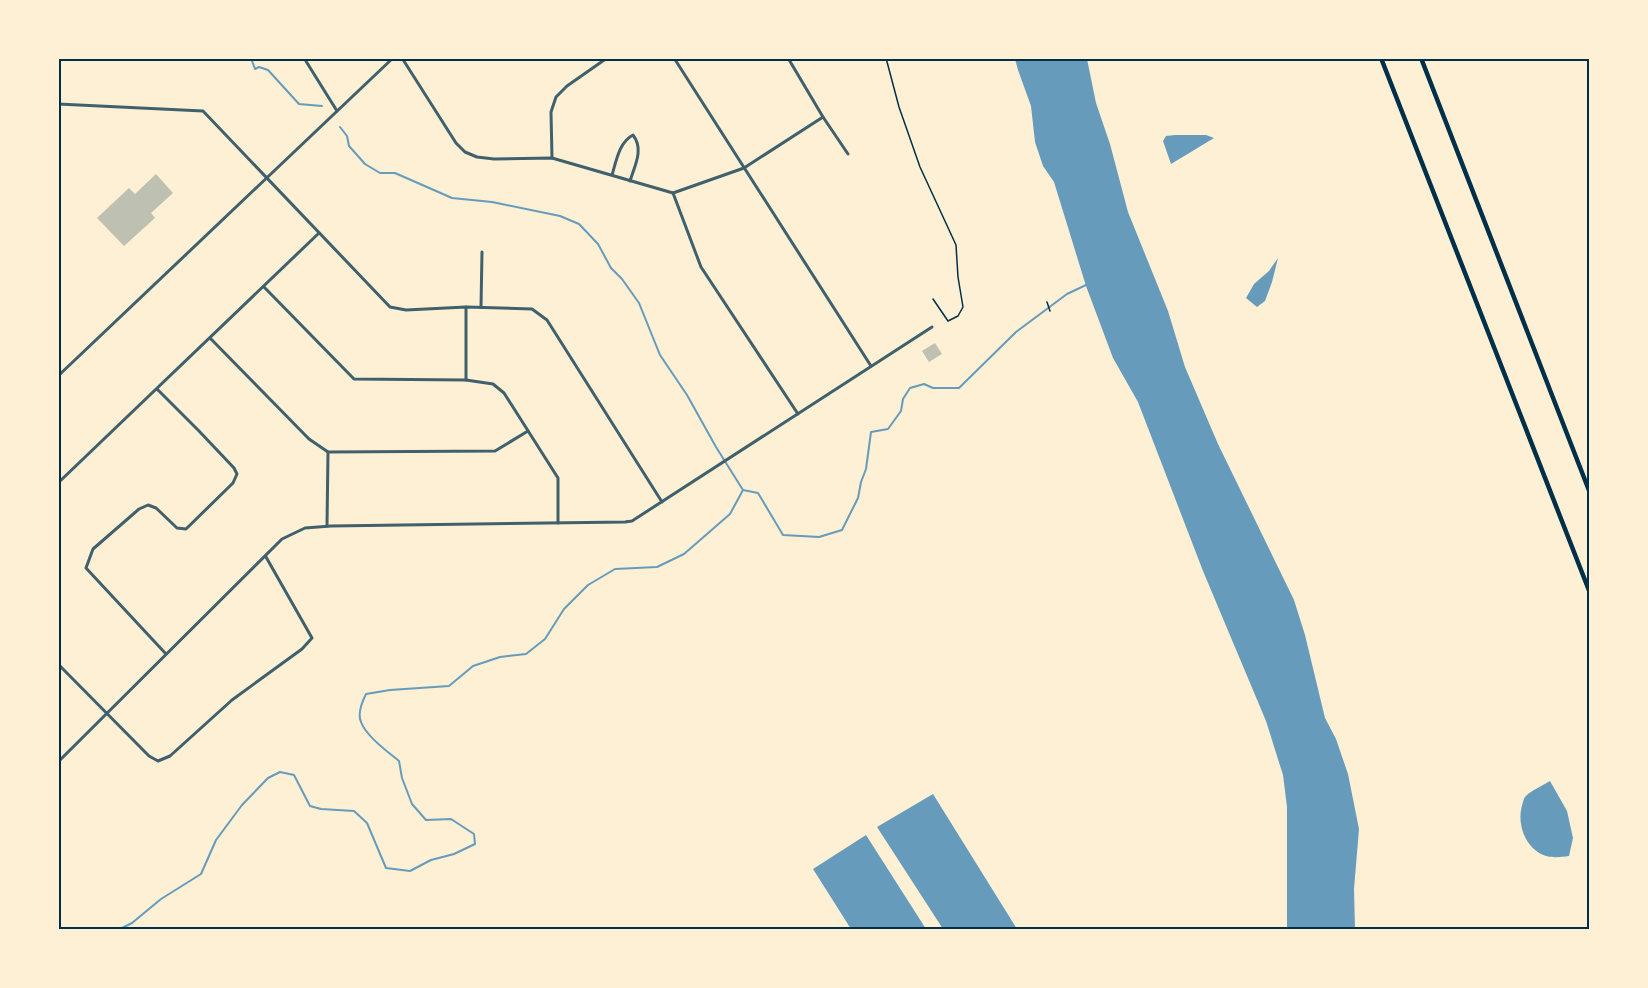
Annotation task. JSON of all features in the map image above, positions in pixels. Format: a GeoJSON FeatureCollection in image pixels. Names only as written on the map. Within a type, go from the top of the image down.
{"type":"FeatureCollection","features":[{"type":"Feature","properties":{"kind":"highway"},"geometry":{"type":"LineString","coordinates":[[1382,58],[1590,593]]}},
{"type":"Feature","properties":{"kind":"highway"},"geometry":{"type":"LineString","coordinates":[[1421,58],[1590,494]]}},
{"type":"Feature","properties":{"kind":"street"},"geometry":{"type":"LineString","coordinates":[[304,58],[337,111]]}},
{"type":"Feature","properties":{"kind":"street"},"geometry":{"type":"LineString","coordinates":[[58,376],[393,58]]}},
{"type":"Feature","properties":{"kind":"street"},"geometry":{"type":"LineString","coordinates":[[402,58],[456,143],[465,152],[477,157],[494,159],[552,158],[673,193],[744,168],[823,117]]}},
{"type":"Feature","properties":{"kind":"street"},"geometry":{"type":"LineString","coordinates":[[552,158],[551,111],[556,97],[567,86],[607,58]]}},
{"type":"Feature","properties":{"kind":"street"},"geometry":{"type":"LineString","coordinates":[[674,58],[871,366]]}},
{"type":"Feature","properties":{"kind":"street"},"geometry":{"type":"LineString","coordinates":[[788,58],[848,154]]}},
{"type":"Feature","properties":{"kind":"street"},"geometry":{"type":"LineString","coordinates":[[58,104],[203,111],[390,307],[406,310],[466,307],[532,309],[547,320],[662,502]]}},
{"type":"Feature","properties":{"kind":"street"},"geometry":{"type":"LineString","coordinates":[[612,175],[620,149],[628,137],[633,135],[638,141],[639,150],[630,181]]}},
{"type":"Feature","properties":{"kind":"street"},"geometry":{"type":"LineString","coordinates":[[673,193],[701,267],[798,414]]}},
{"type":"Feature","properties":{"kind":"street"},"geometry":{"type":"LineString","coordinates":[[58,483],[320,233]]}},
{"type":"Feature","properties":{"kind":"street"},"geometry":{"type":"LineString","coordinates":[[482,252],[482,308]]}},
{"type":"Feature","properties":{"kind":"street"},"geometry":{"type":"LineString","coordinates":[[264,287],[354,380],[466,380],[493,384],[504,393],[558,478],[558,523]]}},
{"type":"Feature","properties":{"kind":"street"},"geometry":{"type":"LineString","coordinates":[[466,307],[466,380]]}},
{"type":"Feature","properties":{"kind":"street"},"geometry":{"type":"LineString","coordinates":[[58,762],[282,539],[305,528],[327,526],[632,521],[933,327]]}},
{"type":"Feature","properties":{"kind":"street"},"geometry":{"type":"LineString","coordinates":[[210,338],[309,439],[328,452],[495,451],[528,431]]}},
{"type":"Feature","properties":{"kind":"street"},"geometry":{"type":"LineString","coordinates":[[157,389],[234,468],[237,474],[233,483],[186,529],[177,528],[156,508],[148,505],[139,509],[93,549],[86,568],[166,654]]}},
{"type":"Feature","properties":{"kind":"street"},"geometry":{"type":"LineString","coordinates":[[327,526],[328,452]]}},
{"type":"Feature","properties":{"kind":"street"},"geometry":{"type":"LineString","coordinates":[[58,664],[149,756],[158,761],[170,756],[232,700],[302,649],[312,638],[266,557]]}},
{"type":"Feature","properties":{"kind":"path"},"geometry":{"type":"LineString","coordinates":[[886,58],[899,106],[920,167],[956,245],[963,307],[961,312],[948,321],[933,299]]}},
{"type":"Feature","properties":{"kind":"path"},"geometry":{"type":"LineString","coordinates":[[1047,302],[1050,311]]}},
{"type":"Feature","properties":{"kind":"water"},"geometry":{"type":"Polygon","coordinates":[[[1015,59],[1087,59],[1096,103],[1110,144],[1128,212],[1168,311],[1185,367],[1218,444],[1294,600],[1325,718],[1336,739],[1348,774],[1359,829],[1354,889],[1355,929],[1287,929],[1287,807],[1283,775],[1266,721],[1203,571],[1138,402],[1113,358],[1086,286],[1054,182],[1043,166],[1035,142],[1031,106],[1015,59]]]}},
{"type":"Feature","properties":{"kind":"water"},"geometry":{"type":"Polygon","coordinates":[[[1206,135],[1214,138],[1171,164],[1163,141],[1166,136],[1206,135]]]}},
{"type":"Feature","properties":{"kind":"water"},"geometry":{"type":"Polygon","coordinates":[[[1278,258],[1265,301],[1257,307],[1246,298],[1254,284],[1269,271],[1278,258]]]}},
{"type":"Feature","properties":{"kind":"water"},"geometry":{"type":"Polygon","coordinates":[[[1550,781],[1567,811],[1573,838],[1569,856],[1552,857],[1539,853],[1529,844],[1521,824],[1524,798],[1550,781]]]}},
{"type":"Feature","properties":{"kind":"water"},"geometry":{"type":"Polygon","coordinates":[[[933,794],[1017,929],[943,929],[877,827],[933,794]]]}},
{"type":"Feature","properties":{"kind":"water"},"geometry":{"type":"Polygon","coordinates":[[[866,835],[926,929],[851,929],[813,869],[866,835]]]}},
{"type":"Feature","properties":{"kind":"building"},"geometry":{"type":"Polygon","coordinates":[[[156,174],[173,193],[151,213],[155,218],[124,246],[97,218],[129,188],[135,194],[156,174]]]}},
{"type":"Feature","properties":{"kind":"building"},"geometry":{"type":"Polygon","coordinates":[[[935,343],[942,354],[929,362],[922,351],[935,343]]]}},
{"type":"Feature","properties":{"kind":"waterway"},"geometry":{"type":"LineString","coordinates":[[251,58],[255,69],[259,67],[268,70],[299,104],[322,106]]}},
{"type":"Feature","properties":{"kind":"waterway"},"geometry":{"type":"LineString","coordinates":[[340,127],[347,136],[349,146],[365,164],[380,173],[395,173],[452,198],[492,202],[560,216],[579,224],[598,244],[611,268],[639,303],[660,355],[687,395],[743,490]]}},
{"type":"Feature","properties":{"kind":"waterway"},"geometry":{"type":"LineString","coordinates":[[118,930],[132,923],[161,899],[201,874],[216,840],[242,805],[268,778],[280,772],[294,775],[310,806],[354,811],[367,823],[386,868],[410,871],[431,860],[454,854],[475,844],[474,834],[451,819],[426,820],[412,804],[402,778],[399,761],[372,738],[361,722],[360,711],[366,694],[449,686],[473,666],[500,657],[526,654],[545,639],[564,609],[588,585],[615,569],[657,567],[684,554],[730,514],[743,490],[758,493],[783,535],[819,537],[842,530],[858,498],[866,469],[871,432],[888,429],[901,411],[903,399],[910,388],[924,384],[933,388],[959,388],[1016,332],[1067,294],[1086,285]]}}]}
